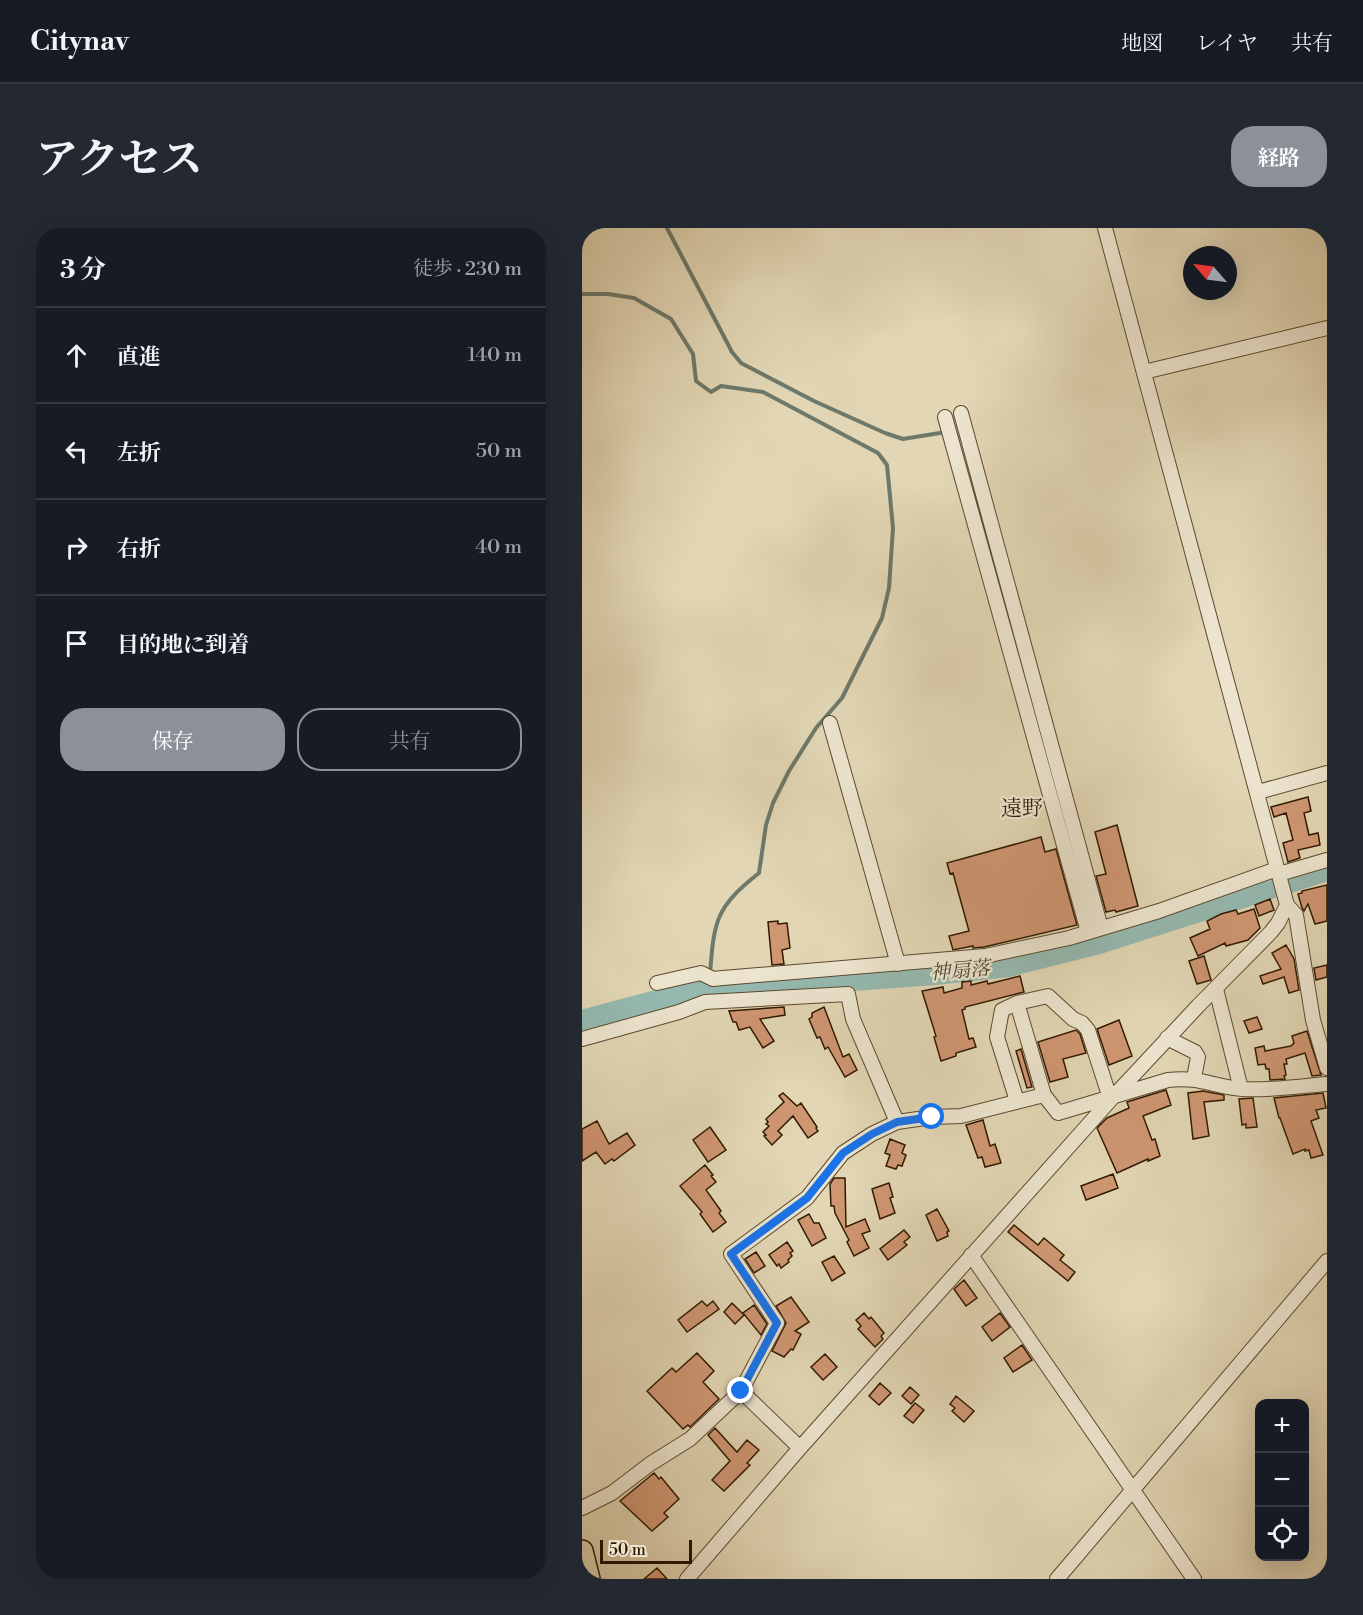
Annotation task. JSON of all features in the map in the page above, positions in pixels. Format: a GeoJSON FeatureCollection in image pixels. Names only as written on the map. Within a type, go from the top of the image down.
{"type":"FeatureCollection","features":[{"type":"Feature","properties":{"kind":"main road"},"geometry":{"type":"LineString","coordinates":[[582,1551],[589,1579]]}},
{"type":"Feature","properties":{"kind":"street"},"geometry":{"type":"LineString","coordinates":[[1105,228],[1287,905],[1296,915],[1313,1020],[1327,1068]]}},
{"type":"Feature","properties":{"kind":"street"},"geometry":{"type":"LineString","coordinates":[[1144,372],[1327,328]]}},
{"type":"Feature","properties":{"kind":"street"},"geometry":{"type":"LineString","coordinates":[[961,413],[1095,930]]}},
{"type":"Feature","properties":{"kind":"street"},"geometry":{"type":"LineString","coordinates":[[945,417],[1095,930]]}},
{"type":"Feature","properties":{"kind":"street"},"geometry":{"type":"LineString","coordinates":[[830,723],[898,964]]}},
{"type":"Feature","properties":{"kind":"street"},"geometry":{"type":"LineString","coordinates":[[1258,792],[1327,773]]}},
{"type":"Feature","properties":{"kind":"street"},"geometry":{"type":"LineString","coordinates":[[657,983],[701,973],[713,979],[985,956],[1095,930],[1278,871],[1327,860]]}},
{"type":"Feature","properties":{"kind":"street"},"geometry":{"type":"LineString","coordinates":[[687,1579],[800,1448],[1113,1096],[1271,932],[1287,905]]}},
{"type":"Feature","properties":{"kind":"street"},"geometry":{"type":"LineString","coordinates":[[723,978],[724,1000]]}},
{"type":"Feature","properties":{"kind":"street"},"geometry":{"type":"LineString","coordinates":[[1216,989],[1241,1089]]}},
{"type":"Feature","properties":{"kind":"street"},"geometry":{"type":"LineString","coordinates":[[582,1039],[679,1012],[705,1002],[848,994],[853,1019],[897,1122]]}},
{"type":"Feature","properties":{"kind":"street"},"geometry":{"type":"LineString","coordinates":[[1017,1101],[997,1036],[1002,1010],[1017,1003],[1048,996],[1088,1030],[1108,1092],[1113,1096]]}},
{"type":"Feature","properties":{"kind":"street"},"geometry":{"type":"LineString","coordinates":[[1017,1003],[1044,1095],[1058,1113],[1168,1080],[1194,1078],[1241,1089],[1327,1084]]}},
{"type":"Feature","properties":{"kind":"street"},"geometry":{"type":"LineString","coordinates":[[1167,1038],[1195,1052],[1198,1057],[1194,1078]]}},
{"type":"Feature","properties":{"kind":"street"},"geometry":{"type":"LineString","coordinates":[[582,1508],[612,1493],[650,1464],[690,1439],[741,1391],[777,1323],[731,1254],[807,1198],[843,1153],[872,1134],[897,1122],[961,1116],[1044,1095]]}},
{"type":"Feature","properties":{"kind":"street"},"geometry":{"type":"LineString","coordinates":[[971,1255],[1194,1579]]}},
{"type":"Feature","properties":{"kind":"street"},"geometry":{"type":"LineString","coordinates":[[1057,1579],[1327,1261]]}},
{"type":"Feature","properties":{"kind":"street"},"geometry":{"type":"LineString","coordinates":[[741,1391],[800,1448]]}},
{"type":"Feature","properties":{"kind":"building"},"geometry":{"type":"Polygon","coordinates":[[[1308,797],[1311,811],[1304,813],[1309,835],[1318,833],[1320,845],[1298,850],[1300,858],[1288,862],[1283,843],[1293,840],[1286,813],[1274,817],[1271,807],[1308,797]]]}},
{"type":"Feature","properties":{"kind":"building"},"geometry":{"type":"Polygon","coordinates":[[[1117,825],[1138,906],[1116,912],[1115,910],[1106,912],[1096,876],[1106,874],[1095,832],[1117,825]]]}},
{"type":"Feature","properties":{"kind":"building"},"geometry":{"type":"Polygon","coordinates":[[[1041,837],[1045,852],[1056,849],[1077,925],[984,947],[973,948],[973,946],[953,950],[949,936],[969,931],[953,873],[950,874],[947,863],[1041,837]]]}},
{"type":"Feature","properties":{"kind":"building"},"geometry":{"type":"Polygon","coordinates":[[[1327,885],[1327,921],[1315,924],[1308,904],[1304,911],[1298,894],[1327,885]]]}},
{"type":"Feature","properties":{"kind":"building"},"geometry":{"type":"Polygon","coordinates":[[[1270,899],[1274,910],[1259,916],[1255,905],[1270,899]]]}},
{"type":"Feature","properties":{"kind":"building"},"geometry":{"type":"Polygon","coordinates":[[[1254,909],[1260,928],[1248,940],[1226,946],[1225,943],[1198,956],[1190,938],[1210,929],[1207,921],[1236,910],[1238,914],[1254,909]]]}},
{"type":"Feature","properties":{"kind":"building"},"geometry":{"type":"Polygon","coordinates":[[[778,921],[778,924],[787,923],[790,948],[782,950],[784,964],[772,965],[768,922],[778,921]]]}},
{"type":"Feature","properties":{"kind":"building"},"geometry":{"type":"Polygon","coordinates":[[[1286,945],[1294,959],[1299,990],[1289,993],[1284,977],[1263,984],[1260,976],[1281,969],[1272,953],[1286,945]]]}},
{"type":"Feature","properties":{"kind":"building"},"geometry":{"type":"Polygon","coordinates":[[[1204,956],[1211,980],[1197,984],[1189,961],[1204,956]]]}},
{"type":"Feature","properties":{"kind":"building"},"geometry":{"type":"Polygon","coordinates":[[[1327,965],[1327,977],[1316,980],[1314,968],[1327,965]]]}},
{"type":"Feature","properties":{"kind":"building"},"geometry":{"type":"Polygon","coordinates":[[[1020,976],[1024,992],[965,1007],[962,1010],[969,1039],[973,1038],[976,1047],[956,1053],[956,1056],[941,1061],[922,991],[943,987],[944,993],[962,988],[962,982],[971,981],[971,985],[987,981],[988,984],[1020,976]]]}},
{"type":"Feature","properties":{"kind":"building"},"geometry":{"type":"Polygon","coordinates":[[[784,1007],[785,1015],[760,1019],[774,1041],[763,1048],[750,1027],[739,1030],[729,1011],[784,1007]]]}},
{"type":"Feature","properties":{"kind":"building"},"geometry":{"type":"Polygon","coordinates":[[[824,1007],[843,1057],[849,1054],[857,1070],[845,1077],[828,1047],[825,1049],[820,1037],[817,1038],[809,1019],[812,1013],[824,1007]]]}},
{"type":"Feature","properties":{"kind":"building"},"geometry":{"type":"Polygon","coordinates":[[[1257,1017],[1262,1029],[1249,1033],[1244,1021],[1257,1017]]]}},
{"type":"Feature","properties":{"kind":"building"},"geometry":{"type":"Polygon","coordinates":[[[1119,1020],[1132,1056],[1109,1065],[1097,1029],[1119,1020]]]}},
{"type":"Feature","properties":{"kind":"building"},"geometry":{"type":"Polygon","coordinates":[[[1076,1030],[1080,1034],[1086,1053],[1063,1059],[1068,1077],[1050,1082],[1038,1042],[1076,1030]]]}},
{"type":"Feature","properties":{"kind":"building"},"geometry":{"type":"Polygon","coordinates":[[[1307,1031],[1321,1075],[1312,1076],[1305,1053],[1286,1059],[1285,1079],[1270,1080],[1269,1069],[1266,1069],[1265,1064],[1258,1065],[1255,1048],[1264,1046],[1265,1051],[1291,1046],[1294,1043],[1292,1036],[1307,1031]]]}},
{"type":"Feature","properties":{"kind":"building"},"geometry":{"type":"Polygon","coordinates":[[[1021,1049],[1032,1087],[1027,1088],[1016,1051],[1021,1049]]]}},
{"type":"Feature","properties":{"kind":"building"},"geometry":{"type":"Polygon","coordinates":[[[1166,1090],[1171,1105],[1143,1116],[1152,1140],[1155,1139],[1160,1156],[1117,1173],[1097,1128],[1107,1118],[1129,1108],[1127,1102],[1166,1090]]]}},
{"type":"Feature","properties":{"kind":"building"},"geometry":{"type":"Polygon","coordinates":[[[1203,1091],[1224,1095],[1224,1100],[1204,1102],[1209,1136],[1193,1139],[1188,1093],[1203,1091]]]}},
{"type":"Feature","properties":{"kind":"building"},"geometry":{"type":"Polygon","coordinates":[[[783,1093],[797,1106],[801,1103],[818,1131],[808,1138],[793,1116],[778,1131],[782,1135],[772,1145],[763,1132],[769,1126],[766,1124],[768,1122],[766,1119],[784,1102],[779,1096],[783,1093]]]}},
{"type":"Feature","properties":{"kind":"building"},"geometry":{"type":"Polygon","coordinates":[[[1323,1093],[1326,1108],[1316,1110],[1319,1118],[1311,1121],[1323,1155],[1311,1158],[1309,1150],[1305,1151],[1305,1149],[1293,1154],[1274,1098],[1323,1093]]]}},
{"type":"Feature","properties":{"kind":"building"},"geometry":{"type":"Polygon","coordinates":[[[1253,1098],[1257,1127],[1246,1128],[1246,1124],[1242,1125],[1239,1099],[1253,1098]]]}},
{"type":"Feature","properties":{"kind":"building"},"geometry":{"type":"Polygon","coordinates":[[[983,1120],[990,1146],[995,1144],[1001,1163],[985,1167],[982,1157],[978,1158],[966,1125],[983,1120]]]}},
{"type":"Feature","properties":{"kind":"building"},"geometry":{"type":"Polygon","coordinates":[[[597,1121],[609,1144],[627,1133],[635,1145],[614,1161],[612,1159],[605,1164],[596,1152],[582,1161],[582,1129],[597,1121]]]}},
{"type":"Feature","properties":{"kind":"building"},"geometry":{"type":"Polygon","coordinates":[[[710,1127],[726,1150],[708,1162],[693,1140],[710,1127]]]}},
{"type":"Feature","properties":{"kind":"building"},"geometry":{"type":"Polygon","coordinates":[[[890,1139],[905,1145],[902,1153],[906,1155],[902,1166],[898,1165],[896,1169],[886,1166],[890,1155],[885,1153],[890,1139]]]}},
{"type":"Feature","properties":{"kind":"building"},"geometry":{"type":"Polygon","coordinates":[[[705,1165],[716,1182],[706,1190],[726,1222],[713,1232],[700,1214],[702,1212],[680,1186],[705,1165]]]}},
{"type":"Feature","properties":{"kind":"building"},"geometry":{"type":"Polygon","coordinates":[[[1113,1174],[1118,1188],[1086,1200],[1081,1186],[1113,1174]]]}},
{"type":"Feature","properties":{"kind":"building"},"geometry":{"type":"Polygon","coordinates":[[[834,1178],[845,1178],[846,1227],[865,1219],[870,1231],[862,1234],[869,1248],[854,1256],[834,1206],[831,1206],[830,1184],[834,1178]]]}},
{"type":"Feature","properties":{"kind":"building"},"geometry":{"type":"Polygon","coordinates":[[[889,1183],[893,1197],[890,1198],[895,1213],[880,1219],[872,1189],[889,1183]]]}},
{"type":"Feature","properties":{"kind":"building"},"geometry":{"type":"Polygon","coordinates":[[[937,1209],[949,1231],[948,1236],[937,1241],[926,1215],[937,1209]]]}},
{"type":"Feature","properties":{"kind":"building"},"geometry":{"type":"Polygon","coordinates":[[[809,1214],[814,1223],[819,1223],[826,1238],[812,1246],[798,1220],[809,1214]]]}},
{"type":"Feature","properties":{"kind":"building"},"geometry":{"type":"Polygon","coordinates":[[[1014,1225],[1038,1245],[1044,1238],[1064,1255],[1060,1260],[1075,1272],[1068,1281],[1008,1232],[1014,1225]]]}},
{"type":"Feature","properties":{"kind":"building"},"geometry":{"type":"Polygon","coordinates":[[[904,1230],[910,1237],[904,1242],[907,1245],[888,1260],[880,1249],[904,1230]]]}},
{"type":"Feature","properties":{"kind":"building"},"geometry":{"type":"Polygon","coordinates":[[[787,1242],[793,1251],[790,1253],[792,1256],[789,1262],[781,1268],[769,1255],[787,1242]]]}},
{"type":"Feature","properties":{"kind":"building"},"geometry":{"type":"Polygon","coordinates":[[[756,1252],[765,1266],[754,1273],[745,1259],[756,1252]]]}},
{"type":"Feature","properties":{"kind":"building"},"geometry":{"type":"Polygon","coordinates":[[[834,1256],[845,1273],[832,1281],[822,1262],[834,1256]]]}},
{"type":"Feature","properties":{"kind":"building"},"geometry":{"type":"Polygon","coordinates":[[[964,1280],[977,1298],[966,1306],[954,1289],[964,1280]]]}},
{"type":"Feature","properties":{"kind":"building"},"geometry":{"type":"Polygon","coordinates":[[[791,1297],[809,1322],[795,1331],[801,1334],[793,1350],[791,1349],[784,1357],[772,1351],[786,1323],[776,1306],[791,1297]]]}},
{"type":"Feature","properties":{"kind":"building"},"geometry":{"type":"Polygon","coordinates":[[[702,1301],[707,1306],[713,1301],[719,1309],[687,1332],[678,1320],[702,1301]]]}},
{"type":"Feature","properties":{"kind":"building"},"geometry":{"type":"Polygon","coordinates":[[[732,1303],[744,1315],[735,1324],[724,1312],[732,1303]]]}},
{"type":"Feature","properties":{"kind":"building"},"geometry":{"type":"Polygon","coordinates":[[[754,1305],[767,1324],[761,1335],[743,1313],[754,1305]]]}},
{"type":"Feature","properties":{"kind":"building"},"geometry":{"type":"Polygon","coordinates":[[[864,1313],[869,1319],[871,1317],[884,1333],[881,1336],[883,1339],[875,1347],[858,1329],[861,1326],[856,1320],[864,1313]]]}},
{"type":"Feature","properties":{"kind":"building"},"geometry":{"type":"Polygon","coordinates":[[[1000,1313],[1010,1327],[992,1341],[982,1327],[1000,1313]]]}},
{"type":"Feature","properties":{"kind":"building"},"geometry":{"type":"Polygon","coordinates":[[[1022,1345],[1032,1360],[1013,1372],[1004,1358],[1022,1345]]]}},
{"type":"Feature","properties":{"kind":"building"},"geometry":{"type":"Polygon","coordinates":[[[697,1353],[714,1371],[703,1382],[719,1399],[690,1427],[688,1425],[683,1429],[647,1391],[672,1368],[676,1372],[697,1353]]]}},
{"type":"Feature","properties":{"kind":"building"},"geometry":{"type":"Polygon","coordinates":[[[825,1354],[837,1367],[823,1380],[811,1367],[825,1354]]]}},
{"type":"Feature","properties":{"kind":"building"},"geometry":{"type":"Polygon","coordinates":[[[880,1383],[891,1393],[879,1405],[869,1396],[880,1383]]]}},
{"type":"Feature","properties":{"kind":"building"},"geometry":{"type":"Polygon","coordinates":[[[910,1387],[919,1395],[911,1404],[902,1396],[910,1387]]]}},
{"type":"Feature","properties":{"kind":"building"},"geometry":{"type":"Polygon","coordinates":[[[956,1396],[974,1411],[964,1422],[952,1411],[955,1408],[950,1404],[956,1396]]]}},
{"type":"Feature","properties":{"kind":"building"},"geometry":{"type":"Polygon","coordinates":[[[915,1403],[924,1410],[913,1423],[904,1416],[915,1403]]]}},
{"type":"Feature","properties":{"kind":"building"},"geometry":{"type":"Polygon","coordinates":[[[715,1428],[737,1452],[747,1440],[759,1450],[747,1463],[750,1465],[724,1491],[712,1480],[730,1461],[708,1435],[715,1428]]]}},
{"type":"Feature","properties":{"kind":"building"},"geometry":{"type":"Polygon","coordinates":[[[654,1473],[659,1479],[661,1477],[679,1499],[664,1513],[668,1517],[652,1531],[620,1501],[654,1473]]]}},
{"type":"Feature","properties":{"kind":"building"},"geometry":{"type":"Polygon","coordinates":[[[657,1568],[667,1579],[644,1579],[657,1568]]]}},
{"type":"Feature","properties":{"kind":"waterway"},"geometry":{"type":"LineString","coordinates":[[667,228],[732,352],[741,363],[814,401],[885,433],[903,439],[946,432]]}},
{"type":"Feature","properties":{"kind":"waterway"},"geometry":{"type":"LineString","coordinates":[[582,294],[608,294],[634,298],[671,319],[693,354],[696,381],[711,392],[721,386],[763,392],[878,453],[887,465],[893,528],[889,588],[882,618],[842,698],[816,728],[789,771],[773,803],[766,825],[759,873],[734,896],[720,916],[713,940],[710,974]]}},
{"type":"Feature","properties":{"kind":"waterway","name":"神扇落"},"geometry":{"type":"LineString","coordinates":[[582,1021],[656,1001],[708,991],[935,974],[1008,966],[1099,943],[1327,870]]}},
{"type":"Feature","properties":{"kind":"waterway"},"geometry":{"type":"LineString","coordinates":[[1095,932],[1099,943]]}},
{"type":"Feature","properties":{"kind":"waterway"},"geometry":{"type":"LineString","coordinates":[[708,991],[709,981]]}},
{"type":"Feature","properties":{"kind":"district","name":"遠野"},"geometry":{"type":"Point","coordinates":[1022,808]}},
{"type":"Feature","properties":{"kind":"route"},"geometry":{"type":"LineString","coordinates":[[741,1391],[777,1323],[731,1254],[807,1198],[843,1153],[872,1134],[897,1122],[932,1117]]}}]}
